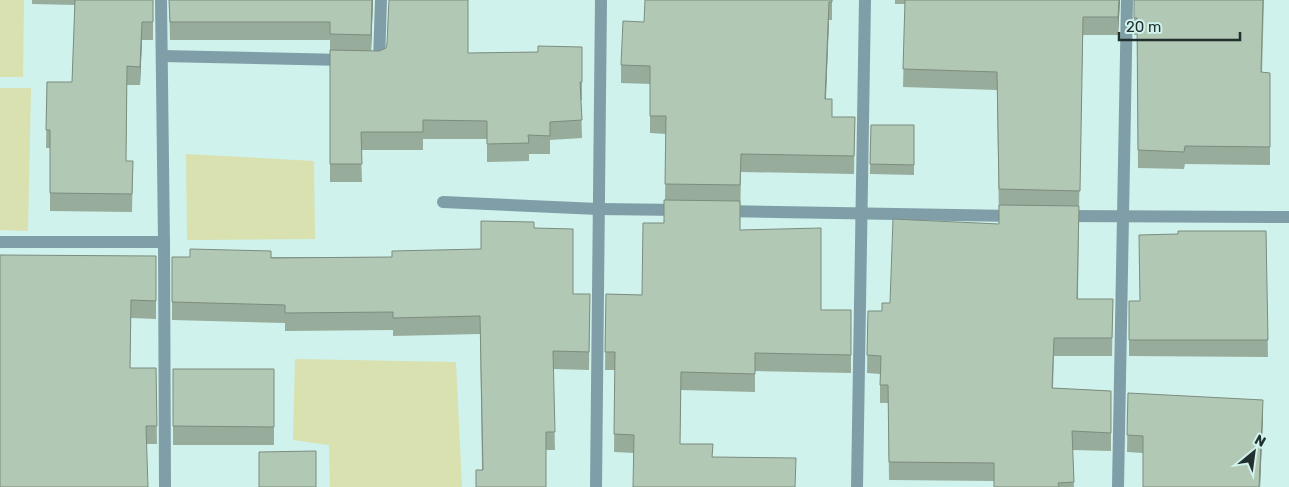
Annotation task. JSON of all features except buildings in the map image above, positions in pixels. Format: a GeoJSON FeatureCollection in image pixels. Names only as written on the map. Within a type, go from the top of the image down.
{"type":"FeatureCollection","features":[{"type":"Feature","properties":{"kind":"street"},"geometry":{"type":"LineString","coordinates":[[161,0],[165,487]]}},
{"type":"Feature","properties":{"kind":"street"},"geometry":{"type":"LineString","coordinates":[[162,56],[378,61],[381,0]]}},
{"type":"Feature","properties":{"kind":"street"},"geometry":{"type":"LineString","coordinates":[[596,487],[601,0]]}},
{"type":"Feature","properties":{"kind":"street"},"geometry":{"type":"LineString","coordinates":[[857,487],[865,0]]}},
{"type":"Feature","properties":{"kind":"street"},"geometry":{"type":"LineString","coordinates":[[1118,487],[1127,0]]}},
{"type":"Feature","properties":{"kind":"street"},"geometry":{"type":"LineString","coordinates":[[443,202],[696,211]]}},
{"type":"Feature","properties":{"kind":"street"},"geometry":{"type":"LineString","coordinates":[[715,211],[1026,216]]}},
{"type":"Feature","properties":{"kind":"street"},"geometry":{"type":"LineString","coordinates":[[1055,216],[1289,217]]}},
{"type":"Feature","properties":{"kind":"street"},"geometry":{"type":"LineString","coordinates":[[0,242],[164,242]]}},
{"type":"Feature","properties":{"kind":"green space"},"geometry":{"type":"Polygon","coordinates":[[[0,0],[24,0],[23,77],[0,77],[0,0]]]}},
{"type":"Feature","properties":{"kind":"green space"},"geometry":{"type":"Polygon","coordinates":[[[0,88],[31,88],[28,231],[0,230],[0,88]]]}},
{"type":"Feature","properties":{"kind":"green space"},"geometry":{"type":"Polygon","coordinates":[[[186,154],[314,161],[315,239],[187,240],[186,154]]]}},
{"type":"Feature","properties":{"kind":"green space"},"geometry":{"type":"Polygon","coordinates":[[[295,359],[456,362],[462,487],[330,487],[329,445],[293,440],[295,359]]]}}]}
